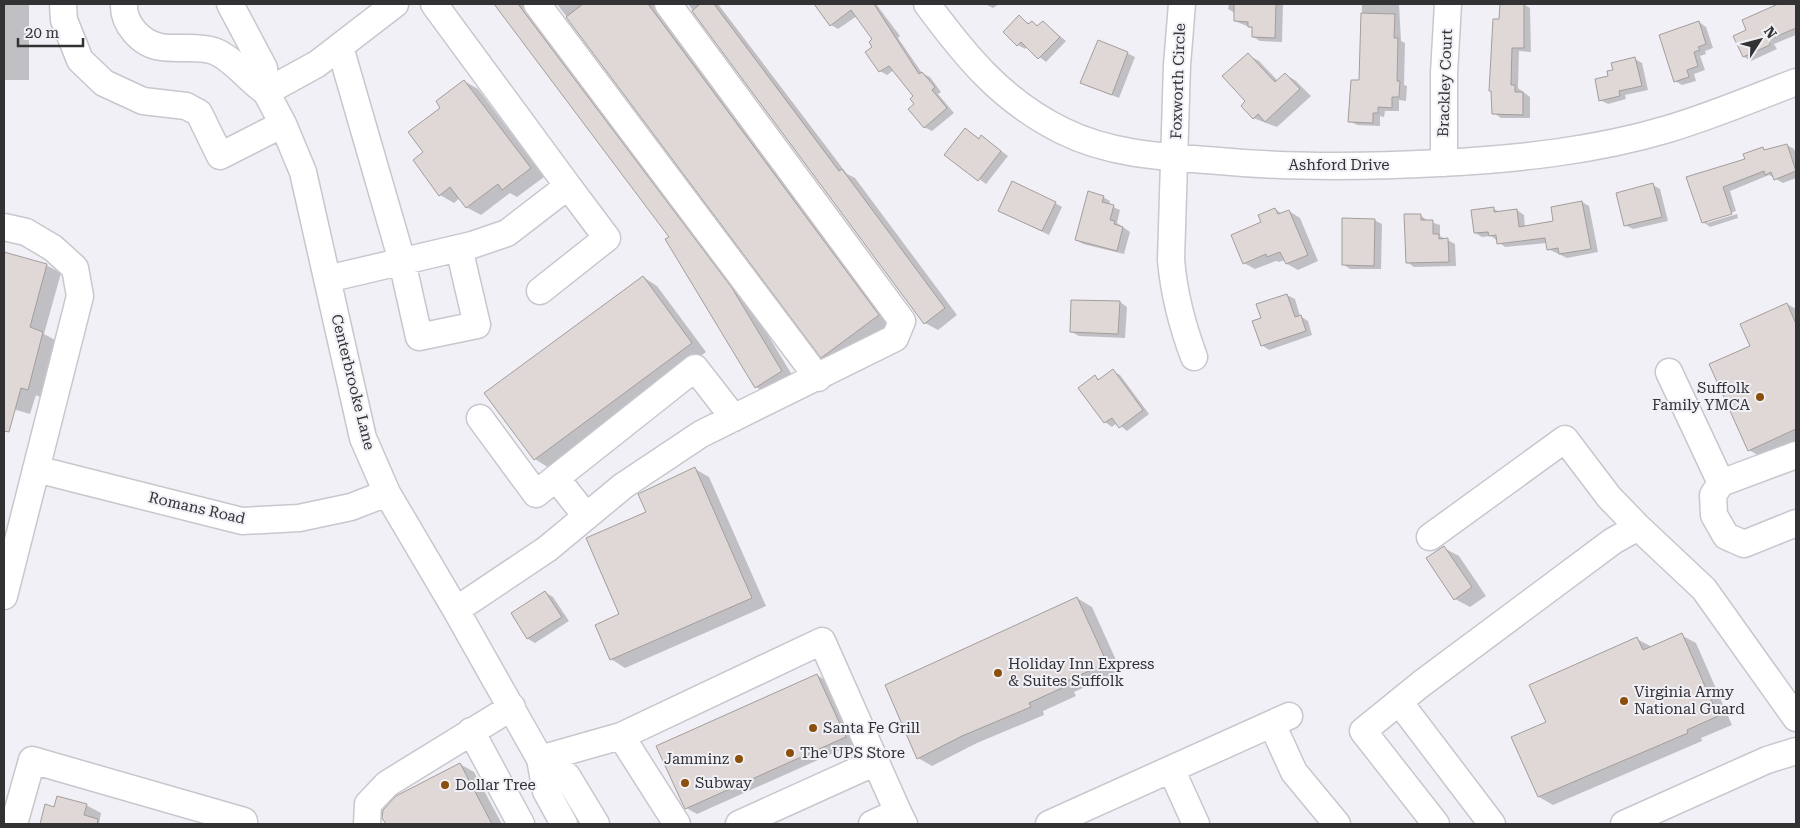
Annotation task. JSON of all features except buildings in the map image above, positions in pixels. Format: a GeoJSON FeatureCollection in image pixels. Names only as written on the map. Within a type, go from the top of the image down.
{"type":"FeatureCollection","features":[{"type":"Feature","properties":{"kind":"street"},"geometry":{"type":"LineString","coordinates":[[63,4],[64,20],[80,60],[104,83],[144,101],[186,106],[199,113],[220,156],[283,124]]}},
{"type":"Feature","properties":{"kind":"street","name":"Centerbrooke Lane"},"geometry":{"type":"LineString","coordinates":[[124,4],[124,11],[131,28],[144,40],[160,47],[193,46],[215,51],[230,60],[251,82],[266,92]]}},
{"type":"Feature","properties":{"kind":"street","name":"Centerbrooke Lane"},"geometry":{"type":"LineString","coordinates":[[230,4],[264,68],[266,92],[283,124],[303,172],[363,438],[387,493],[512,707],[540,759],[546,791],[564,824]]}},
{"type":"Feature","properties":{"kind":"street"},"geometry":{"type":"LineString","coordinates":[[266,92],[317,64],[395,4]]}},
{"type":"Feature","properties":{"kind":"street"},"geometry":{"type":"LineString","coordinates":[[434,4],[607,238],[540,291]]}},
{"type":"Feature","properties":{"kind":"street"},"geometry":{"type":"LineString","coordinates":[[537,4],[818,378]]}},
{"type":"Feature","properties":{"kind":"street"},"geometry":{"type":"LineString","coordinates":[[456,610],[547,549],[623,486],[693,439],[895,338],[902,321],[668,4]]}},
{"type":"Feature","properties":{"kind":"street","name":"Ashford Drive"},"geometry":{"type":"LineString","coordinates":[[927,4],[961,50],[986,78],[1029,112],[1063,131],[1106,148],[1175,158],[1255,165],[1321,167],[1490,161],[1545,155],[1618,142],[1668,129],[1796,82]]}},
{"type":"Feature","properties":{"kind":"street","name":"Foxworth Circle"},"geometry":{"type":"LineString","coordinates":[[1182,4],[1177,65],[1171,260],[1181,323],[1194,357]]}},
{"type":"Feature","properties":{"kind":"street","name":"Brackley Court"},"geometry":{"type":"LineString","coordinates":[[1444,163],[1444,72],[1448,4]]}},
{"type":"Feature","properties":{"kind":"street"},"geometry":{"type":"LineString","coordinates":[[340,47],[402,261],[419,337],[478,325],[459,248]]}},
{"type":"Feature","properties":{"kind":"street"},"geometry":{"type":"LineString","coordinates":[[328,279],[459,248],[507,233],[568,186]]}},
{"type":"Feature","properties":{"kind":"street"},"geometry":{"type":"LineString","coordinates":[[4,227],[26,232],[53,248],[75,268],[80,296],[4,596]]}},
{"type":"Feature","properties":{"kind":"street"},"geometry":{"type":"LineString","coordinates":[[480,418],[536,494],[695,368],[734,418]]}},
{"type":"Feature","properties":{"kind":"street"},"geometry":{"type":"LineString","coordinates":[[1669,372],[1721,483]]}},
{"type":"Feature","properties":{"kind":"street"},"geometry":{"type":"LineString","coordinates":[[1430,536],[1565,439],[1609,497],[1704,590],[1796,718]]}},
{"type":"Feature","properties":{"kind":"street"},"geometry":{"type":"LineString","coordinates":[[1796,454],[1721,483],[1713,495],[1714,515],[1726,536],[1744,544],[1796,522]]}},
{"type":"Feature","properties":{"kind":"street","name":"Romans Road"},"geometry":{"type":"LineString","coordinates":[[36,469],[242,521],[300,518],[352,507],[387,493]]}},
{"type":"Feature","properties":{"kind":"street"},"geometry":{"type":"LineString","coordinates":[[556,478],[586,516]]}},
{"type":"Feature","properties":{"kind":"street"},"geometry":{"type":"LineString","coordinates":[[1436,824],[1364,731],[1421,684],[1613,541],[1638,527]]}},
{"type":"Feature","properties":{"kind":"street"},"geometry":{"type":"LineString","coordinates":[[540,759],[621,736],[822,641],[901,818],[872,824]]}},
{"type":"Feature","properties":{"kind":"street"},"geometry":{"type":"LineString","coordinates":[[1400,703],[1492,824]]}},
{"type":"Feature","properties":{"kind":"street"},"geometry":{"type":"LineString","coordinates":[[367,824],[368,804],[387,784],[512,707]]}},
{"type":"Feature","properties":{"kind":"street"},"geometry":{"type":"LineString","coordinates":[[1049,824],[1281,720],[1294,772],[1338,824]]}},
{"type":"Feature","properties":{"kind":"street"},"geometry":{"type":"LineString","coordinates":[[471,731],[520,824]]}},
{"type":"Feature","properties":{"kind":"street"},"geometry":{"type":"LineString","coordinates":[[621,736],[677,824]]}},
{"type":"Feature","properties":{"kind":"street"},"geometry":{"type":"LineString","coordinates":[[1624,824],[1767,760],[1796,751]]}},
{"type":"Feature","properties":{"kind":"street","name":"Centerbrooke Lane"},"geometry":{"type":"LineString","coordinates":[[540,759],[567,776],[596,824]]}},
{"type":"Feature","properties":{"kind":"street"},"geometry":{"type":"LineString","coordinates":[[14,824],[32,760],[244,821],[244,824]]}},
{"type":"Feature","properties":{"kind":"street"},"geometry":{"type":"LineString","coordinates":[[739,824],[876,762]]}},
{"type":"Feature","properties":{"kind":"street"},"geometry":{"type":"LineString","coordinates":[[1172,769],[1196,824]]}},
{"type":"Feature","properties":{"kind":"place","name":"Suffolk Family YMCA"},"geometry":{"type":"Point","coordinates":[1760,397]}},
{"type":"Feature","properties":{"kind":"place","name":"Holiday Inn Express & Suites Suffolk"},"geometry":{"type":"Point","coordinates":[998,673]}},
{"type":"Feature","properties":{"kind":"place","name":"Virginia Army National Guard"},"geometry":{"type":"Point","coordinates":[1624,701]}},
{"type":"Feature","properties":{"kind":"place","name":"Santa Fe Grill"},"geometry":{"type":"Point","coordinates":[813,728]}},
{"type":"Feature","properties":{"kind":"place","name":"The UPS Store"},"geometry":{"type":"Point","coordinates":[790,753]}},
{"type":"Feature","properties":{"kind":"place","name":"Jamminz"},"geometry":{"type":"Point","coordinates":[739,759]}},
{"type":"Feature","properties":{"kind":"place","name":"Subway"},"geometry":{"type":"Point","coordinates":[685,783]}},
{"type":"Feature","properties":{"kind":"place","name":"Dollar Tree"},"geometry":{"type":"Point","coordinates":[445,785]}}]}
